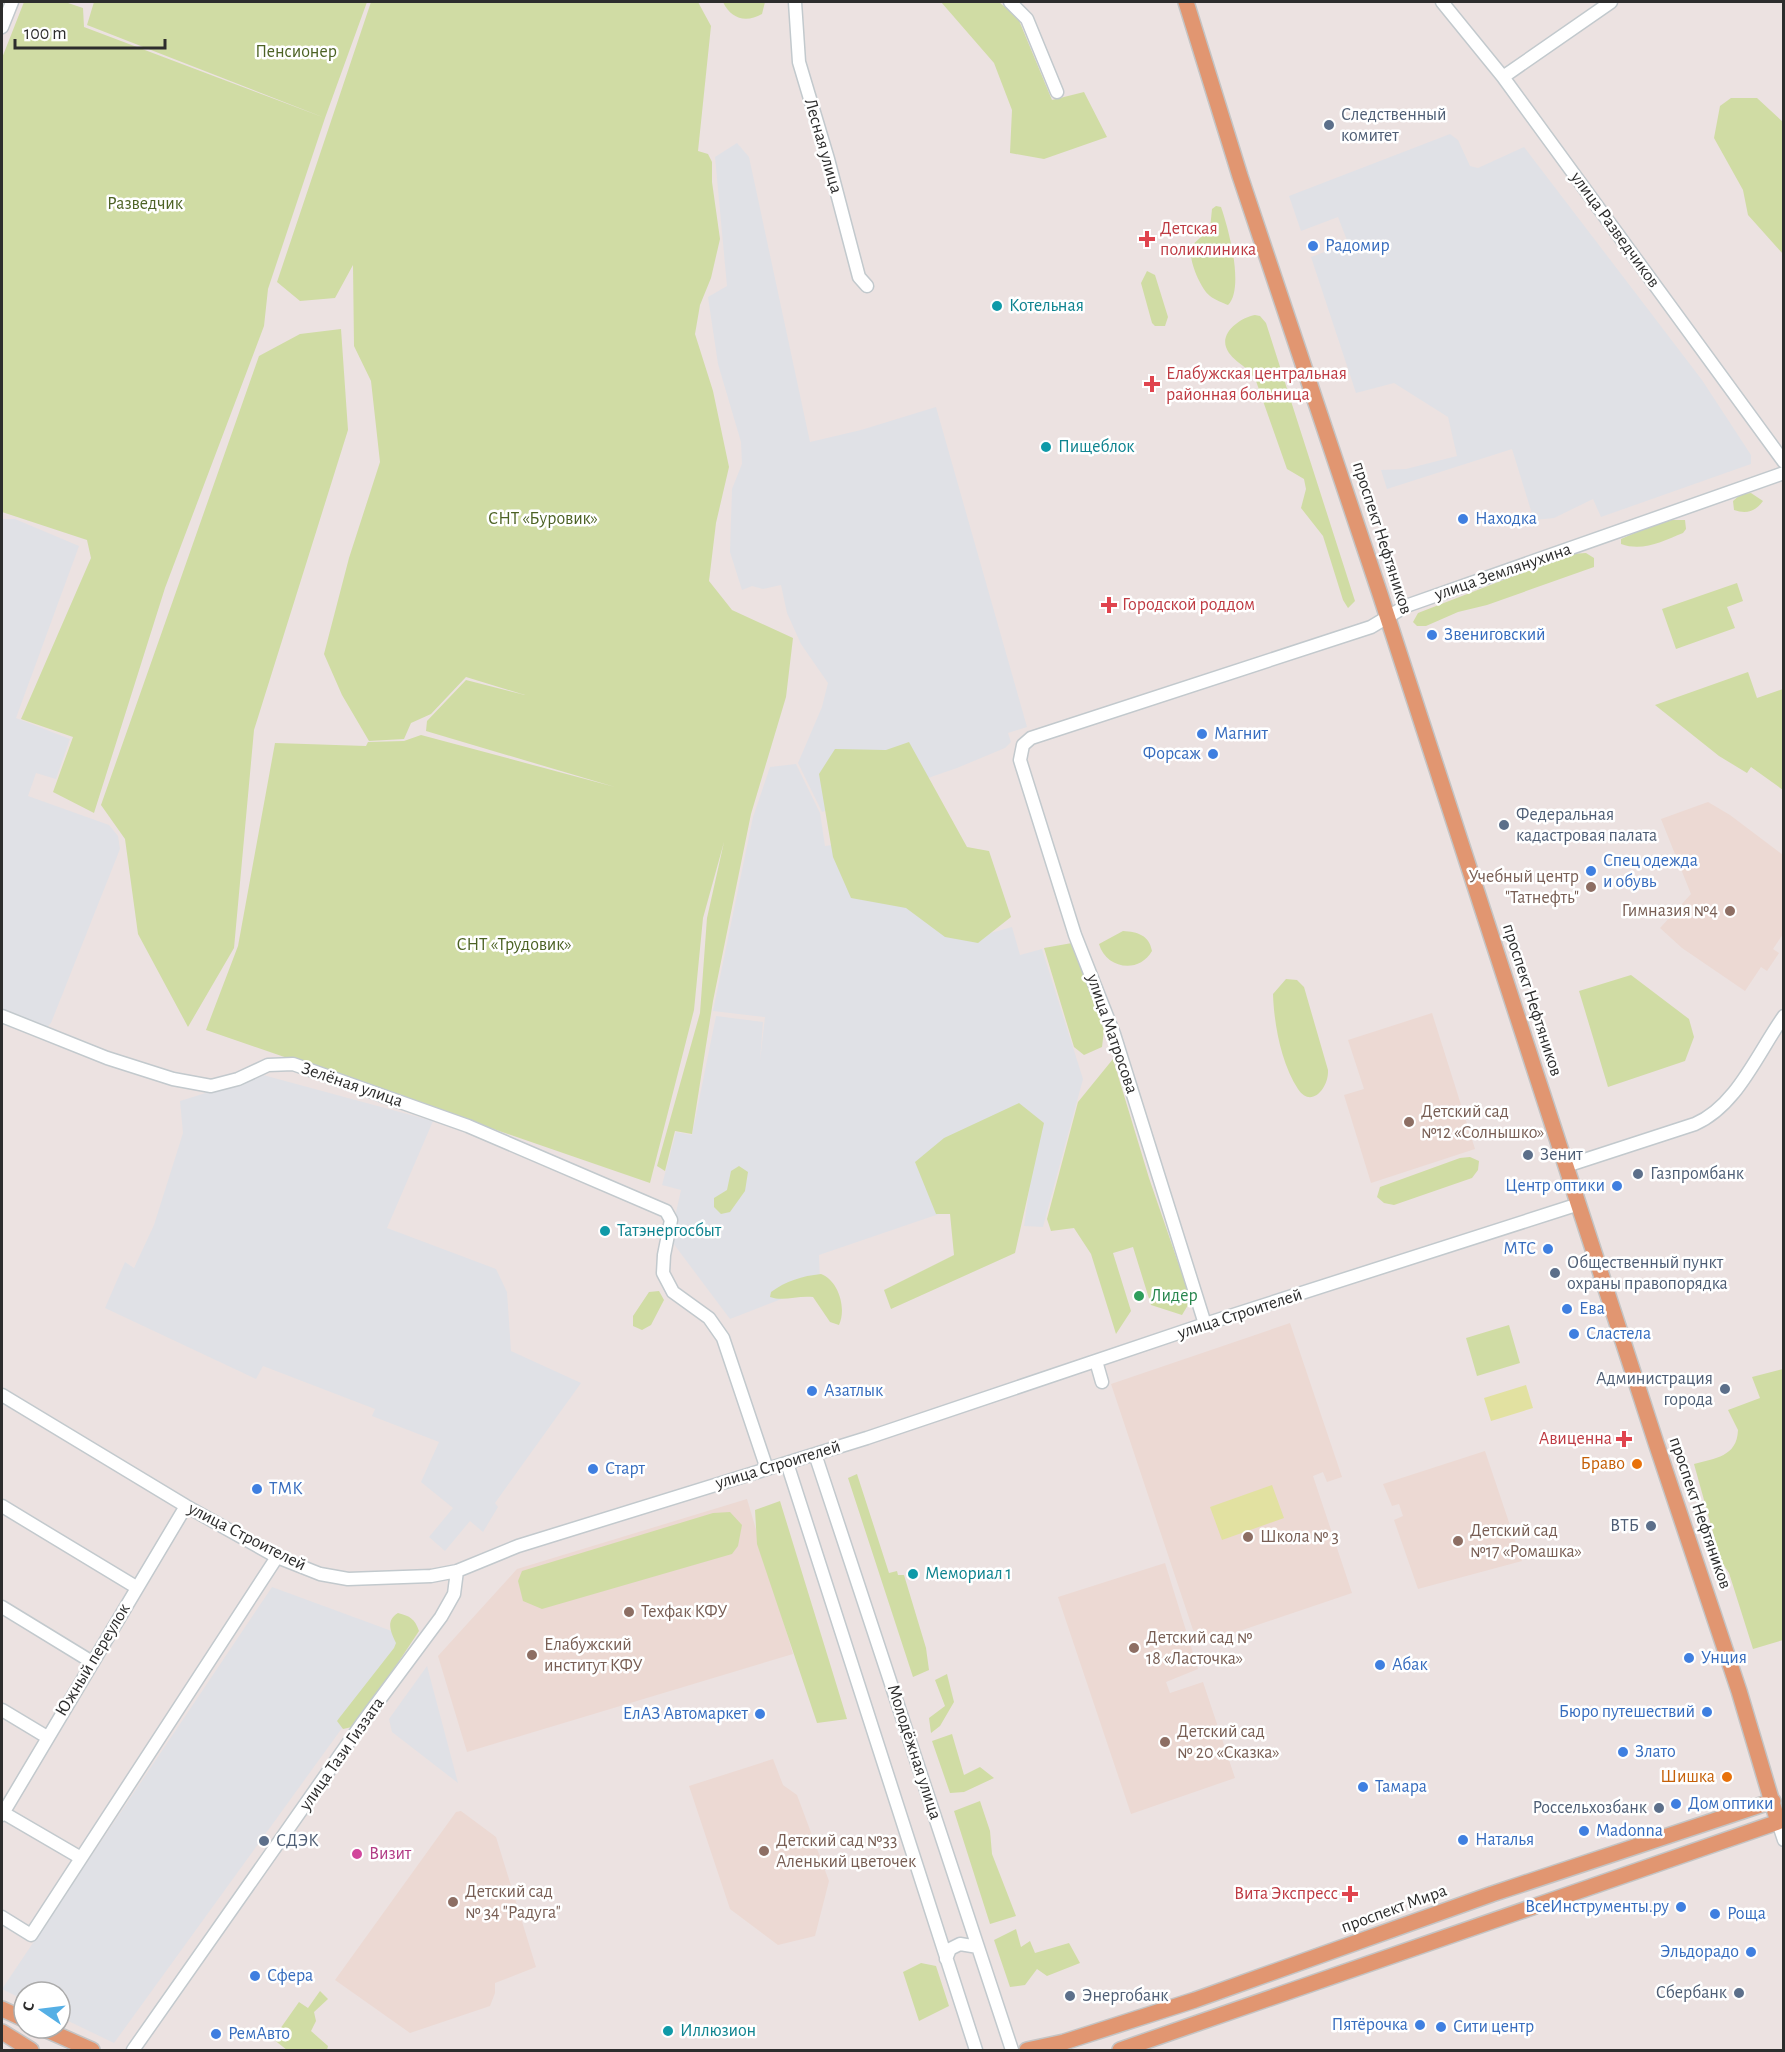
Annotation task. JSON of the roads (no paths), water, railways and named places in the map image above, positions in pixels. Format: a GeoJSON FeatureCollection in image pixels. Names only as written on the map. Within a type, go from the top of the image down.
{"type":"FeatureCollection","features":[{"type":"Feature","properties":{"kind":"main road","name":"проспект Нефтяников"},"geometry":{"type":"LineString","coordinates":[[1186,2],[1244,187],[1388,616],[1778,1822]]}},
{"type":"Feature","properties":{"kind":"main road","name":"проспект Мира"},"geometry":{"type":"LineString","coordinates":[[1027,2050],[1064,2042],[1195,2000],[1492,1894],[1534,1882],[1773,1801]]}},
{"type":"Feature","properties":{"kind":"main road"},"geometry":{"type":"LineString","coordinates":[[1120,2050],[1778,1822]]}},
{"type":"Feature","properties":{"kind":"main road"},"geometry":{"type":"LineString","coordinates":[[1534,1882],[1542,1892],[1541,1904]]}},
{"type":"Feature","properties":{"kind":"main road"},"geometry":{"type":"LineString","coordinates":[[1195,2000],[1197,2014],[1204,2022]]}},
{"type":"Feature","properties":{"kind":"main road"},"geometry":{"type":"LineString","coordinates":[[2,2032],[26,2047]]}},
{"type":"Feature","properties":{"kind":"main road"},"geometry":{"type":"LineString","coordinates":[[69,2040],[92,2050]]}},
{"type":"Feature","properties":{"kind":"street"},"geometry":{"type":"LineString","coordinates":[[2,27],[12,2]]}},
{"type":"Feature","properties":{"kind":"street","name":"Лесная улица"},"geometry":{"type":"LineString","coordinates":[[795,2],[799,62],[859,277],[867,286]]}},
{"type":"Feature","properties":{"kind":"street"},"geometry":{"type":"LineString","coordinates":[[1010,2],[1027,20],[1057,92]]}},
{"type":"Feature","properties":{"kind":"street","name":"улица Разведчиков"},"geometry":{"type":"LineString","coordinates":[[1442,2],[1503,77],[1784,462]]}},
{"type":"Feature","properties":{"kind":"street"},"geometry":{"type":"LineString","coordinates":[[1503,77],[1611,2]]}},
{"type":"Feature","properties":{"kind":"street","name":"улица Землянухина"},"geometry":{"type":"LineString","coordinates":[[1023,745],[1031,738],[1371,627],[1415,603],[1784,473]]}},
{"type":"Feature","properties":{"kind":"street","name":"улица Матросова"},"geometry":{"type":"LineString","coordinates":[[1023,745],[1020,760],[1045,844],[1075,935],[1114,1034],[1205,1324]]}},
{"type":"Feature","properties":{"kind":"street","name":"Зелёная улица"},"geometry":{"type":"LineString","coordinates":[[2,1016],[107,1058],[173,1079],[211,1086],[238,1079],[268,1065],[292,1064],[468,1126],[662,1208],[671,1220],[662,1265],[667,1283],[679,1296],[709,1318],[723,1338],[767,1469]]}},
{"type":"Feature","properties":{"kind":"street"},"geometry":{"type":"LineString","coordinates":[[1566,1166],[1695,1124],[1712,1116],[1727,1102],[1784,1016]]}},
{"type":"Feature","properties":{"kind":"street","name":"улица Строителей"},"geometry":{"type":"LineString","coordinates":[[2,1395],[186,1506],[277,1557],[320,1574],[348,1579],[397,1579],[457,1571],[518,1546],[815,1454],[1205,1324],[1579,1204]]}},
{"type":"Feature","properties":{"kind":"street"},"geometry":{"type":"LineString","coordinates":[[1096,1361],[1102,1382]]}},
{"type":"Feature","properties":{"kind":"street","name":"Молодёжная улица"},"geometry":{"type":"LineString","coordinates":[[815,1454],[1012,2050]]}},
{"type":"Feature","properties":{"kind":"street","name":"Молодёжная улица"},"geometry":{"type":"LineString","coordinates":[[787,1463],[976,2050]]}},
{"type":"Feature","properties":{"kind":"street"},"geometry":{"type":"LineString","coordinates":[[2,1506],[136,1587]]}},
{"type":"Feature","properties":{"kind":"street","name":"Южный переулок"},"geometry":{"type":"LineString","coordinates":[[2,1813],[186,1506]]}},
{"type":"Feature","properties":{"kind":"street"},"geometry":{"type":"LineString","coordinates":[[2,1917],[31,1935],[277,1557]]}},
{"type":"Feature","properties":{"kind":"street","name":"улица Тази Гиззата"},"geometry":{"type":"LineString","coordinates":[[133,2050],[363,1722],[441,1617],[454,1594],[457,1571]]}},
{"type":"Feature","properties":{"kind":"street"},"geometry":{"type":"LineString","coordinates":[[2,1607],[92,1662]]}},
{"type":"Feature","properties":{"kind":"street"},"geometry":{"type":"LineString","coordinates":[[2,1710],[47,1737]]}},
{"type":"Feature","properties":{"kind":"street"},"geometry":{"type":"LineString","coordinates":[[2,1813],[81,1858]]}},
{"type":"Feature","properties":{"kind":"street","name":"проспект Нефтяников"},"geometry":{"type":"LineString","coordinates":[[1778,1822],[1784,1840]]}},
{"type":"Feature","properties":{"kind":"street"},"geometry":{"type":"LineString","coordinates":[[946,1959],[946,1954],[954,1946],[966,1944],[978,1947]]}},
{"type":"Feature","properties":{"kind":"place","name":"Следственный комитет"},"geometry":{"type":"Point","coordinates":[1329,125]}},
{"type":"Feature","properties":{"kind":"place","name":"Детская поликлиника"},"geometry":{"type":"Point","coordinates":[1147,239]}},
{"type":"Feature","properties":{"kind":"place","name":"Радомир"},"geometry":{"type":"Point","coordinates":[1313,246]}},
{"type":"Feature","properties":{"kind":"place","name":"Котельная"},"geometry":{"type":"Point","coordinates":[997,306]}},
{"type":"Feature","properties":{"kind":"place","name":"Елабужская центральная районная больница"},"geometry":{"type":"Point","coordinates":[1152,384]}},
{"type":"Feature","properties":{"kind":"place","name":"Пищеблок"},"geometry":{"type":"Point","coordinates":[1046,447]}},
{"type":"Feature","properties":{"kind":"place","name":"Находка"},"geometry":{"type":"Point","coordinates":[1463,519]}},
{"type":"Feature","properties":{"kind":"place","name":"Городской роддом"},"geometry":{"type":"Point","coordinates":[1109,605]}},
{"type":"Feature","properties":{"kind":"place","name":"Звениговский"},"geometry":{"type":"Point","coordinates":[1432,635]}},
{"type":"Feature","properties":{"kind":"place","name":"Магнит"},"geometry":{"type":"Point","coordinates":[1202,734]}},
{"type":"Feature","properties":{"kind":"place","name":"Форсаж"},"geometry":{"type":"Point","coordinates":[1213,754]}},
{"type":"Feature","properties":{"kind":"place","name":"Федеральная кадастровая палата"},"geometry":{"type":"Point","coordinates":[1504,825]}},
{"type":"Feature","properties":{"kind":"place","name":"Спец одежда и обувь"},"geometry":{"type":"Point","coordinates":[1591,871]}},
{"type":"Feature","properties":{"kind":"place","name":"Учебный центр \"Татнефть\""},"geometry":{"type":"Point","coordinates":[1591,887]}},
{"type":"Feature","properties":{"kind":"place","name":"Гимназия №4"},"geometry":{"type":"Point","coordinates":[1730,911]}},
{"type":"Feature","properties":{"kind":"place","name":"Детский сад №12 «Солнышко»"},"geometry":{"type":"Point","coordinates":[1409,1122]}},
{"type":"Feature","properties":{"kind":"place","name":"Зенит"},"geometry":{"type":"Point","coordinates":[1528,1155]}},
{"type":"Feature","properties":{"kind":"place","name":"Газпромбанк"},"geometry":{"type":"Point","coordinates":[1638,1174]}},
{"type":"Feature","properties":{"kind":"place","name":"Центр оптики"},"geometry":{"type":"Point","coordinates":[1617,1186]}},
{"type":"Feature","properties":{"kind":"place","name":"Татэнергосбыт"},"geometry":{"type":"Point","coordinates":[605,1231]}},
{"type":"Feature","properties":{"kind":"place","name":"МТС"},"geometry":{"type":"Point","coordinates":[1548,1249]}},
{"type":"Feature","properties":{"kind":"place","name":"Общественный пункт охраны правопорядка"},"geometry":{"type":"Point","coordinates":[1555,1273]}},
{"type":"Feature","properties":{"kind":"place","name":"Лидер"},"geometry":{"type":"Point","coordinates":[1139,1296]}},
{"type":"Feature","properties":{"kind":"place","name":"Ева"},"geometry":{"type":"Point","coordinates":[1567,1309]}},
{"type":"Feature","properties":{"kind":"place","name":"Сластела"},"geometry":{"type":"Point","coordinates":[1574,1334]}},
{"type":"Feature","properties":{"kind":"place","name":"Администрация города"},"geometry":{"type":"Point","coordinates":[1725,1389]}},
{"type":"Feature","properties":{"kind":"place","name":"Азатлык"},"geometry":{"type":"Point","coordinates":[812,1391]}},
{"type":"Feature","properties":{"kind":"place","name":"Авиценна"},"geometry":{"type":"Point","coordinates":[1624,1439]}},
{"type":"Feature","properties":{"kind":"place","name":"Браво"},"geometry":{"type":"Point","coordinates":[1637,1464]}},
{"type":"Feature","properties":{"kind":"place","name":"Старт"},"geometry":{"type":"Point","coordinates":[593,1469]}},
{"type":"Feature","properties":{"kind":"place","name":"ТМК"},"geometry":{"type":"Point","coordinates":[257,1489]}},
{"type":"Feature","properties":{"kind":"place","name":"ВТБ"},"geometry":{"type":"Point","coordinates":[1651,1526]}},
{"type":"Feature","properties":{"kind":"place","name":"Школа № 3"},"geometry":{"type":"Point","coordinates":[1248,1537]}},
{"type":"Feature","properties":{"kind":"place","name":"Детский сад №17 «Ромашка»"},"geometry":{"type":"Point","coordinates":[1458,1541]}},
{"type":"Feature","properties":{"kind":"place","name":"Мемориал 1"},"geometry":{"type":"Point","coordinates":[913,1574]}},
{"type":"Feature","properties":{"kind":"place","name":"Техфак КФУ"},"geometry":{"type":"Point","coordinates":[629,1612]}},
{"type":"Feature","properties":{"kind":"place","name":"Детский сад № 18 «Ласточка»"},"geometry":{"type":"Point","coordinates":[1134,1648]}},
{"type":"Feature","properties":{"kind":"place","name":"Елабужский институт КФУ"},"geometry":{"type":"Point","coordinates":[532,1655]}},
{"type":"Feature","properties":{"kind":"place","name":"Унция"},"geometry":{"type":"Point","coordinates":[1689,1658]}},
{"type":"Feature","properties":{"kind":"place","name":"Абак"},"geometry":{"type":"Point","coordinates":[1380,1665]}},
{"type":"Feature","properties":{"kind":"place","name":"Бюро путешествий"},"geometry":{"type":"Point","coordinates":[1707,1712]}},
{"type":"Feature","properties":{"kind":"place","name":"ЕлАЗ Автомаркет"},"geometry":{"type":"Point","coordinates":[760,1714]}},
{"type":"Feature","properties":{"kind":"place","name":"Детский сад № 20 «Сказка»"},"geometry":{"type":"Point","coordinates":[1165,1742]}},
{"type":"Feature","properties":{"kind":"place","name":"Злато"},"geometry":{"type":"Point","coordinates":[1623,1752]}},
{"type":"Feature","properties":{"kind":"place","name":"Шишка"},"geometry":{"type":"Point","coordinates":[1727,1777]}},
{"type":"Feature","properties":{"kind":"place","name":"Тамара"},"geometry":{"type":"Point","coordinates":[1363,1787]}},
{"type":"Feature","properties":{"kind":"place","name":"Дом оптики"},"geometry":{"type":"Point","coordinates":[1676,1804]}},
{"type":"Feature","properties":{"kind":"place","name":"Россельхозбанк"},"geometry":{"type":"Point","coordinates":[1659,1808]}},
{"type":"Feature","properties":{"kind":"place","name":"Madonna"},"geometry":{"type":"Point","coordinates":[1584,1831]}},
{"type":"Feature","properties":{"kind":"place","name":"Наталья"},"geometry":{"type":"Point","coordinates":[1463,1840]}},
{"type":"Feature","properties":{"kind":"place","name":"СДЭК"},"geometry":{"type":"Point","coordinates":[264,1841]}},
{"type":"Feature","properties":{"kind":"place","name":"Детский сад №33 Аленький цветочек"},"geometry":{"type":"Point","coordinates":[764,1851]}},
{"type":"Feature","properties":{"kind":"place","name":"Визит"},"geometry":{"type":"Point","coordinates":[357,1854]}},
{"type":"Feature","properties":{"kind":"place","name":"Вита Экспресс"},"geometry":{"type":"Point","coordinates":[1350,1894]}},
{"type":"Feature","properties":{"kind":"place","name":"Детский сад № 34 \"Радуга\""},"geometry":{"type":"Point","coordinates":[453,1902]}},
{"type":"Feature","properties":{"kind":"place","name":"ВсеИнструменты.ру"},"geometry":{"type":"Point","coordinates":[1681,1907]}},
{"type":"Feature","properties":{"kind":"place","name":"Роща"},"geometry":{"type":"Point","coordinates":[1715,1914]}},
{"type":"Feature","properties":{"kind":"place","name":"Эльдорадо"},"geometry":{"type":"Point","coordinates":[1751,1952]}},
{"type":"Feature","properties":{"kind":"place","name":"Сфера"},"geometry":{"type":"Point","coordinates":[255,1976]}},
{"type":"Feature","properties":{"kind":"place","name":"Сбербанк"},"geometry":{"type":"Point","coordinates":[1739,1993]}},
{"type":"Feature","properties":{"kind":"place","name":"Энергобанк"},"geometry":{"type":"Point","coordinates":[1070,1996]}},
{"type":"Feature","properties":{"kind":"place","name":"Пятёрочка"},"geometry":{"type":"Point","coordinates":[1420,2025]}},
{"type":"Feature","properties":{"kind":"place","name":"Сити центр"},"geometry":{"type":"Point","coordinates":[1441,2027]}},
{"type":"Feature","properties":{"kind":"place","name":"Иллюзион"},"geometry":{"type":"Point","coordinates":[668,2031]}},
{"type":"Feature","properties":{"kind":"place","name":"РемАвто"},"geometry":{"type":"Point","coordinates":[216,2034]}},
{"type":"Feature","properties":{"kind":"park label","name":"Пенсионер"},"geometry":{"type":"Point","coordinates":[296,52]}},
{"type":"Feature","properties":{"kind":"park label","name":"Разведчик"},"geometry":{"type":"Point","coordinates":[145,204]}},
{"type":"Feature","properties":{"kind":"park label","name":"СНТ «Буровик»"},"geometry":{"type":"Point","coordinates":[543,519]}},
{"type":"Feature","properties":{"kind":"park label","name":"СНТ «Трудовик»"},"geometry":{"type":"Point","coordinates":[514,945]}}]}
